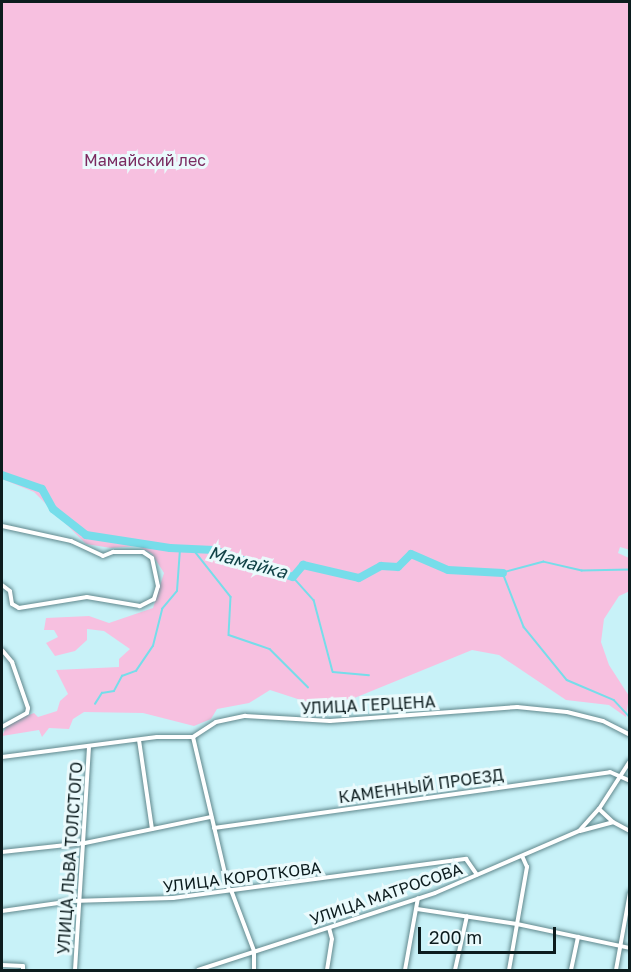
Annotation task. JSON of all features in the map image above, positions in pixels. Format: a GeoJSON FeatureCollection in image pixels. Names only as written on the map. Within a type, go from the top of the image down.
{"type":"FeatureCollection","features":[{"type":"Feature","properties":{"kind":"street"},"geometry":{"type":"LineString","coordinates":[[2,526],[71,542],[103,556],[113,552],[143,552],[152,558],[158,586],[150,603],[140,606],[87,597],[19,608],[12,604],[10,591],[2,585]]}},
{"type":"Feature","properties":{"kind":"street"},"geometry":{"type":"LineString","coordinates":[[2,650],[12,662],[28,708],[27,713],[2,725]]}},
{"type":"Feature","properties":{"kind":"street","name":"УЛИЦА ГЕРЦЕНА"},"geometry":{"type":"LineString","coordinates":[[2,757],[139,740],[193,737],[216,722],[245,716],[330,720],[517,707],[567,712],[603,721],[630,735]]}},
{"type":"Feature","properties":{"kind":"street"},"geometry":{"type":"LineString","coordinates":[[193,737],[230,890],[254,951],[254,970]]}},
{"type":"Feature","properties":{"kind":"street"},"geometry":{"type":"LineString","coordinates":[[139,740],[152,829]]}},
{"type":"Feature","properties":{"kind":"street","name":"УЛИЦА ЛЬВА ТОЛСТОГО"},"geometry":{"type":"LineString","coordinates":[[75,970],[85,843],[89,747]]}},
{"type":"Feature","properties":{"kind":"street","name":"УЛИЦА МАТРОСОВА"},"geometry":{"type":"LineString","coordinates":[[579,831],[599,809],[630,761]]}},
{"type":"Feature","properties":{"kind":"street","name":"КАМЕННЫЙ ПРОЕЗД"},"geometry":{"type":"LineString","coordinates":[[214,828],[593,774],[620,776],[630,781]]}},
{"type":"Feature","properties":{"kind":"street"},"geometry":{"type":"LineString","coordinates":[[599,809],[613,822],[630,831]]}},
{"type":"Feature","properties":{"kind":"street"},"geometry":{"type":"LineString","coordinates":[[2,852],[85,843],[211,817]]}},
{"type":"Feature","properties":{"kind":"street","name":"УЛИЦА МАТРОСОВА"},"geometry":{"type":"LineString","coordinates":[[198,970],[418,898],[579,831],[613,822]]}},
{"type":"Feature","properties":{"kind":"street"},"geometry":{"type":"LineString","coordinates":[[509,970],[527,867],[522,856]]}},
{"type":"Feature","properties":{"kind":"street","name":"УЛИЦА КОРОТКОВА"},"geometry":{"type":"LineString","coordinates":[[2,911],[79,901],[173,898],[466,859],[477,875]]}},
{"type":"Feature","properties":{"kind":"street"},"geometry":{"type":"LineString","coordinates":[[616,970],[630,891]]}},
{"type":"Feature","properties":{"kind":"street"},"geometry":{"type":"LineString","coordinates":[[405,970],[418,898]]}},
{"type":"Feature","properties":{"kind":"street"},"geometry":{"type":"LineString","coordinates":[[417,909],[517,924],[630,948]]}},
{"type":"Feature","properties":{"kind":"street"},"geometry":{"type":"LineString","coordinates":[[455,970],[467,916]]}},
{"type":"Feature","properties":{"kind":"street"},"geometry":{"type":"LineString","coordinates":[[327,970],[332,939],[329,928]]}},
{"type":"Feature","properties":{"kind":"street"},"geometry":{"type":"LineString","coordinates":[[571,970],[578,937]]}},
{"type":"Feature","properties":{"kind":"street"},"geometry":{"type":"LineString","coordinates":[[2,965],[23,966],[23,970]]}},
{"type":"Feature","properties":{"kind":"green space","name":"Мамайский лес"},"geometry":{"type":"Polygon","coordinates":[[[2,2],[629,2],[630,550],[620,547],[618,553],[629,558],[630,591],[619,596],[604,619],[601,642],[609,665],[629,696],[626,717],[609,705],[566,700],[499,655],[472,650],[352,699],[310,703],[270,690],[249,703],[217,709],[211,719],[194,726],[143,713],[84,712],[73,719],[69,729],[49,728],[42,737],[39,730],[2,736],[8,723],[34,713],[38,717],[57,711],[60,701],[68,694],[56,670],[119,667],[119,659],[130,649],[104,631],[87,629],[87,640],[75,651],[55,656],[46,643],[58,637],[54,630],[44,630],[46,618],[89,616],[109,623],[153,608],[164,573],[152,554],[138,546],[111,548],[86,544],[34,492],[2,479],[2,2]]]}},
{"type":"Feature","properties":{"kind":"waterway","name":"Мамайка"},"geometry":{"type":"LineString","coordinates":[[2,475],[42,489],[53,509],[86,535],[170,548],[214,550],[293,577],[303,565],[359,578],[381,566],[398,567],[411,554],[448,570],[503,573]]}},
{"type":"Feature","properties":{"kind":"waterway"},"geometry":{"type":"LineString","coordinates":[[95,704],[102,693],[114,691],[122,676],[136,671],[153,646],[162,609],[177,591],[180,549]]}},
{"type":"Feature","properties":{"kind":"waterway"},"geometry":{"type":"LineString","coordinates":[[193,549],[231,597],[229,635],[270,649],[308,687]]}},
{"type":"Feature","properties":{"kind":"waterway","name":"Мамайка"},"geometry":{"type":"LineString","coordinates":[[630,570],[582,571],[544,562],[503,573],[524,627],[567,680],[614,700],[630,717]]}},
{"type":"Feature","properties":{"kind":"waterway"},"geometry":{"type":"LineString","coordinates":[[293,577],[314,600],[333,672],[369,675]]}}]}
